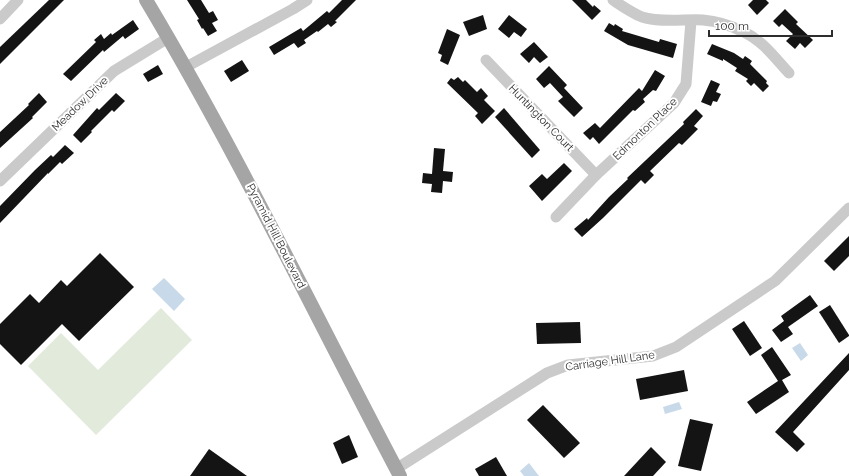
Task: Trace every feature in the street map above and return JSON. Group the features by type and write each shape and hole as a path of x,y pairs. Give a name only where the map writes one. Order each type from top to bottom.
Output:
{"main road":[{"name":"Pyramid Hill Boulevard","path":"146,0 186,67 247,181 398,473"}],"street":[{"path":"0,19 18,0"},
{"path":"186,67 293,9 306,0"},
{"path":"613,0 643,17 691,21 704,20 726,25 744,32 760,42 789,73"},
{"name":"Edmonton Place","path":"556,217 596,175 674,103 686,84 691,21"},
{"name":"Meadow Drive","path":"0,181 114,71 168,38"},
{"name":"Huntington Court","path":"486,60 596,175"},
{"name":"Carriage Hill Lane","path":"398,473 547,373 568,365 653,356 676,347 775,281 848,210"}],"green space":[{"path":"161,308 192,340 96,435 28,366 61,333 98,370"}],"water":[{"path":"164,278 185,299 174,311 152,289"},
{"path":"800,343 808,355 801,361 792,348"},
{"path":"679,402 682,409 665,414 663,407"},
{"path":"529,463 539,476 524,476 520,471"}],"building":[{"path":"49,0 64,0 0,64 0,47"},
{"path":"187,0 201,0 209,13 213,11 218,20 212,23 217,31 208,36 203,28 202,29 197,20 199,19"},
{"path":"342,0 356,0 331,27 328,24 318,32 317,31 304,40 306,43 298,48 294,43 274,55 269,47 301,28 303,31 327,11 329,13"},
{"path":"572,0 586,0 593,7 594,5 601,11 592,20"},
{"path":"753,0 766,0 769,3 757,15 748,5"},
{"path":"785,9 798,22 796,24 813,40 805,48 800,43 795,49 786,41 793,34 782,24 779,27 773,21"},
{"path":"483,15 487,29 469,36 463,22"},
{"path":"509,15 527,29 521,37 514,32 509,38 498,29"},
{"path":"133,20 139,29 125,39 123,36 104,52 103,50 71,81 63,74 96,42 94,40 101,34 104,39"},
{"path":"609,23 614,26 615,24 623,29 622,31 659,42 660,39 677,44 673,58 628,45 604,31"},
{"path":"447,29 460,35 448,65 440,61 442,55 438,53"},
{"path":"534,42 548,57 540,63 534,57 529,63 520,54"},
{"path":"712,44 734,53 743,59 745,56 752,61 750,64 767,81 766,83 769,86 763,92 754,83 751,86 746,81 748,79 735,71 737,68 723,59 723,61 707,54"},
{"path":"242,60 249,71 231,82 224,71"},
{"path":"158,65 163,74 148,82 143,74"},
{"path":"549,66 567,85 564,88 583,108 574,117 558,101 563,97 550,83 544,88 536,79"},
{"path":"655,70 665,76 656,91 653,90 643,99 645,102 635,111 633,110 599,144 593,137 590,140 583,133 595,123 600,128 639,88 642,91"},
{"path":"458,77 463,82 465,80 477,92 481,88 488,96 484,100 495,111 482,124 475,116 478,113 447,83 451,78 454,80"},
{"path":"711,80 720,84 716,92 721,94 717,102 713,101 711,106 701,102"},
{"path":"39,93 47,102 32,117 33,118 0,148 0,132 29,105 28,104"},
{"path":"116,93 125,101 114,112 112,110 81,143 73,135 97,108 99,110"},
{"path":"504,108 540,150 532,158 495,117"},
{"path":"696,109 703,116 694,126 698,129 682,145 679,143 650,171 654,175 645,184 641,180 582,237 574,229 587,218 588,220 628,179 627,178 684,124 683,122"},
{"path":"65,145 74,153 62,164 60,162 48,173 0,223 0,206 35,170 51,155 53,157"},
{"path":"434,148 445,149 443,171 453,172 452,182 443,181 442,193 431,192 432,184 422,183 423,173 432,174"},
{"path":"564,163 572,171 542,201 529,186 542,174 547,179"},
{"path":"849,236 849,256 834,271 824,261"},
{"path":"100,253 134,287 79,341 62,324 21,365 0,344 0,324 30,294 39,303 61,280 67,286"},
{"path":"810,295 818,306 788,327 793,334 781,342 772,330 784,321 781,316"},
{"path":"830,305 849,335 839,343 819,312"},
{"path":"744,321 762,348 750,356 732,329"},
{"path":"580,322 581,343 537,344 536,323"},
{"path":"772,347 791,375 782,380 789,392 756,414 747,402 778,381 761,355"},
{"path":"849,353 849,370 793,432 805,444 797,452 775,432"},
{"path":"684,370 688,391 640,400 636,379"},
{"path":"543,405 580,443 564,458 527,420"},
{"path":"690,419 713,424 701,471 678,466"},
{"path":"349,435 358,457 342,464 333,443"},
{"path":"651,447 666,462 653,476 624,476"},
{"path":"209,449 247,476 190,476"},
{"path":"496,457 507,476 479,476 475,469"}]}
